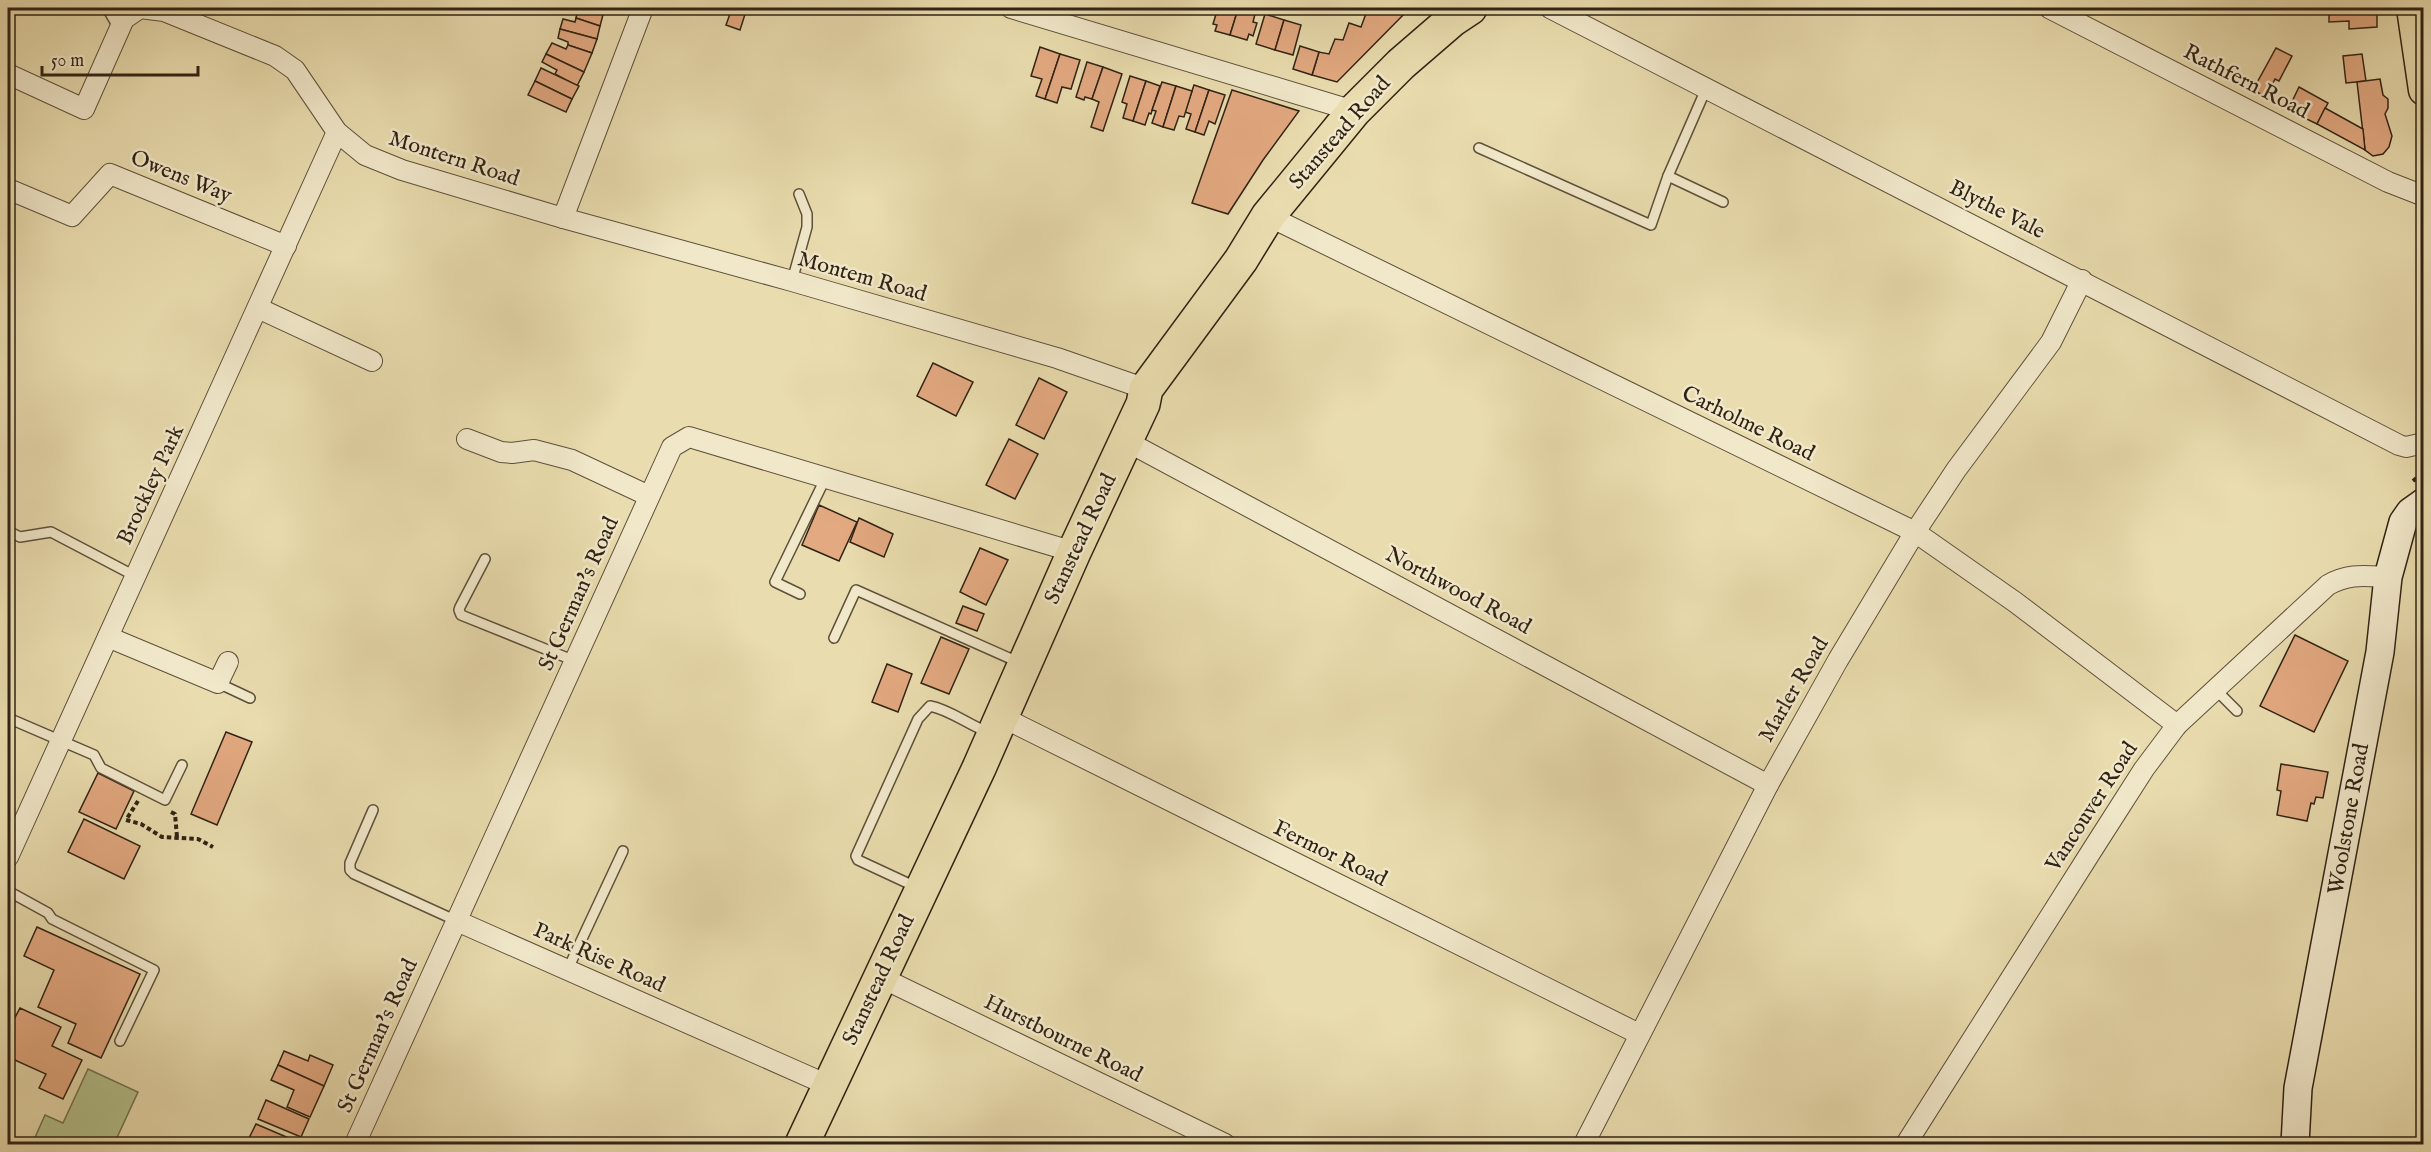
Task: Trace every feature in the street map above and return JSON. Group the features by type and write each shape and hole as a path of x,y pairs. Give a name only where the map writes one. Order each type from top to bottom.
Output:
{"highway":[{"name":"Stanstead Road","path":"802,1144 979,768 1023,664 1143,404 1146,388 1241,260 1268,216 1354,111 1410,57 1452,20 1470,8"}],"main road":[{"path":"2412,8 2424,90"}],"street":[{"path":"8,74 84,110 124,18 140,8 164,11 275,56 295,70 338,132"},
{"path":"563,218 643,8"},
{"path":"1011,8 1354,111"},
{"name":"Blythe Vale","path":"1550,8 2399,445 2406,447 2424,443"},
{"name":"Rathfern Road","path":"2049,8 2388,182 2424,196"},
{"name":"Montern Road","path":"338,132 365,155 402,170 563,218"},
{"name":"Brockley Park","path":"8,857 338,132"},
{"name":"Owens Way","path":"8,189 72,216 110,174 286,246"},
{"name":"Carholme Road","path":"1268,216 1915,532 2015,602 2176,725"},
{"name":"Montem Road","path":"563,218 792,281 1057,358 1146,388"},
{"name":"Marler Road","path":"1584,1144 1768,784 1838,660 1915,532 1987,426 2051,342 2082,280"},
{"path":"258,308 372,361"},
{"name":"St German's Road","path":"355,1144 672,447 689,437 1074,552"},
{"path":"467,439 507,453 534,450 572,460 650,496"},
{"name":"Northwood Road","path":"1126,441 1768,784"},
{"name":"Woolstone Road","path":"2295,1144 2298,1088 2378,663 2388,577 2403,522 2410,512 2424,502"},
{"name":"Vancouver Road","path":"1906,1144 2144,769 2176,725 2328,585 2342,577 2363,575 2388,577"},
{"path":"108,637 218,683 228,662"},
{"name":"Fermor Road","path":"996,725 1639,1034"},
{"name":"Park Rise Road","path":"457,921 830,1086"},
{"name":"Hurstbourne Road","path":"880,977 1225,1144"}],"lane":[{"path":"107,8 119,30"},
{"path":"1479,148 1651,225 1668,176 1706,89"},
{"path":"1668,176 1723,202"},
{"path":"792,281 807,227 807,214 799,194"},
{"path":"801,594 775,582 826,477"},
{"path":"8,531 20,537 51,532 135,576"},
{"path":"485,559 459,610 461,615 575,660"},
{"path":"834,638 856,590 1023,664"},
{"path":"218,683 250,698"},
{"path":"2214,689 2237,711"},
{"path":"921,889 858,860 858,850 867,830 918,719 930,706 939,707 975,728 996,725"},
{"path":"8,718 94,755 101,768 165,800 182,765"},
{"name":"Park Rise Road","path":"373,810 350,863 350,870 354,874 457,921"},
{"path":"567,970 623,851"},
{"path":"8,891 41,909 52,919 154,970 120,1041"}],"path":[{"path":"126,820 141,824 162,837 198,839 213,847"}],"green space":[{"path":"88,1069 138,1092 114,1144 32,1144 45,1115 63,1123"}],"building":[{"path":"569,8 592,8 604,11 600,26 576,18 577,13 568,11"},
{"path":"732,8 747,8 740,30 726,25"},
{"path":"1222,8 1238,9 1230,35 1215,31 1217,25 1213,24 1217,11 1221,12"},
{"path":"1368,8 1379,10 1380,8 1410,8 1337,82 1312,75 1319,52 1329,54 1335,39 1343,40 1349,23 1361,27"},
{"path":"2329,8 2376,8 2377,11 2329,14"},
{"path":"1238,9 1255,14 1253,22 1257,23 1253,36 1249,34 1247,40 1230,35"},
{"path":"2377,11 2377,27 2349,29 2349,21 2329,22 2329,14"},
{"path":"1265,14 1284,20 1275,50 1256,44"},
{"path":"576,18 600,26 597,39 560,29 563,19 575,22"},
{"path":"1284,20 1301,25 1293,55 1275,50"},
{"path":"560,29 597,39 592,53 568,45 568,42 558,38"},
{"path":"552,43 566,49 568,45 592,53 584,72 546,54"},
{"path":"1300,46 1319,52 1312,75 1293,69"},
{"path":"1040,47 1060,54 1045,99 1036,96 1042,79 1031,76"},
{"path":"2276,48 2292,56 2279,81 2275,79 2266,97 2253,90"},
{"path":"546,54 584,72 577,86 555,74 557,70 542,62"},
{"path":"1060,54 1080,60 1071,89 1062,87 1057,103 1045,99"},
{"path":"2362,54 2366,81 2346,83 2343,56"},
{"path":"1087,62 1103,67 1092,99 1085,97 1084,100 1076,97"},
{"path":"1103,67 1122,74 1103,131 1091,127 1099,102 1092,99"},
{"path":"541,68 579,86 572,99 535,81"},
{"path":"1130,76 1146,81 1133,121 1123,118 1127,104 1122,102"},
{"path":"2380,79 2383,95 2388,99 2385,114 2392,136 2389,147 2383,154 2373,156 2365,150 2357,82"},
{"path":"535,81 572,99 566,112 528,95"},
{"path":"1146,81 1160,86 1145,125 1133,121"},
{"path":"1162,82 1176,86 1163,127 1152,123 1156,111 1152,110"},
{"path":"1194,85 1209,90 1195,132 1186,129 1191,114 1185,112"},
{"path":"1176,86 1192,91 1184,117 1179,116 1174,130 1163,127"},
{"path":"2299,87 2328,103 2317,124 2288,110"},
{"path":"1209,90 1225,95 1215,124 1209,121 1204,135 1195,132"},
{"path":"1232,90 1299,111 1263,160 1228,214 1192,203"},
{"path":"2325,108 2363,129 2365,150 2317,124"},
{"path":"933,363 973,382 956,416 917,396"},
{"path":"1039,378 1067,392 1044,439 1016,425"},
{"path":"1009,439 1038,454 1015,499 986,485"},
{"path":"819,505 857,522 839,561 802,545"},
{"path":"859,518 893,534 884,557 850,542"},
{"path":"980,548 1008,560 986,605 960,592"},
{"path":"963,606 984,614 977,631 956,623"},
{"path":"2295,635 2348,661 2314,732 2260,706"},
{"path":"941,637 969,649 949,694 921,683"},
{"path":"887,664 912,674 898,712 872,702"},
{"path":"226,732 252,742 217,825 191,814"},
{"path":"2281,764 2328,772 2323,798 2316,797 2314,804 2311,803 2307,821 2277,815 2281,791 2277,790"},
{"path":"98,773 134,791 116,829 79,812"},
{"path":"84,819 140,846 124,879 68,852"},
{"path":"37,927 140,974 101,1058 68,1043 76,1024 38,1007 54,970 24,956"},
{"path":"20,1008 61,1027 52,1046 82,1060 63,1099 39,1088 46,1074 8,1057 8,1024 11,1025"},
{"path":"284,1051 308,1061 310,1055 333,1065 324,1086 278,1065"},
{"path":"8,1064 14,1068 8,1082"},
{"path":"278,1065 324,1086 310,1117 287,1107 294,1090 271,1080"},
{"path":"266,1100 309,1119 301,1137 258,1119"},
{"path":"256,1124 298,1142 297,1144 253,1144 247,1142"}]}
